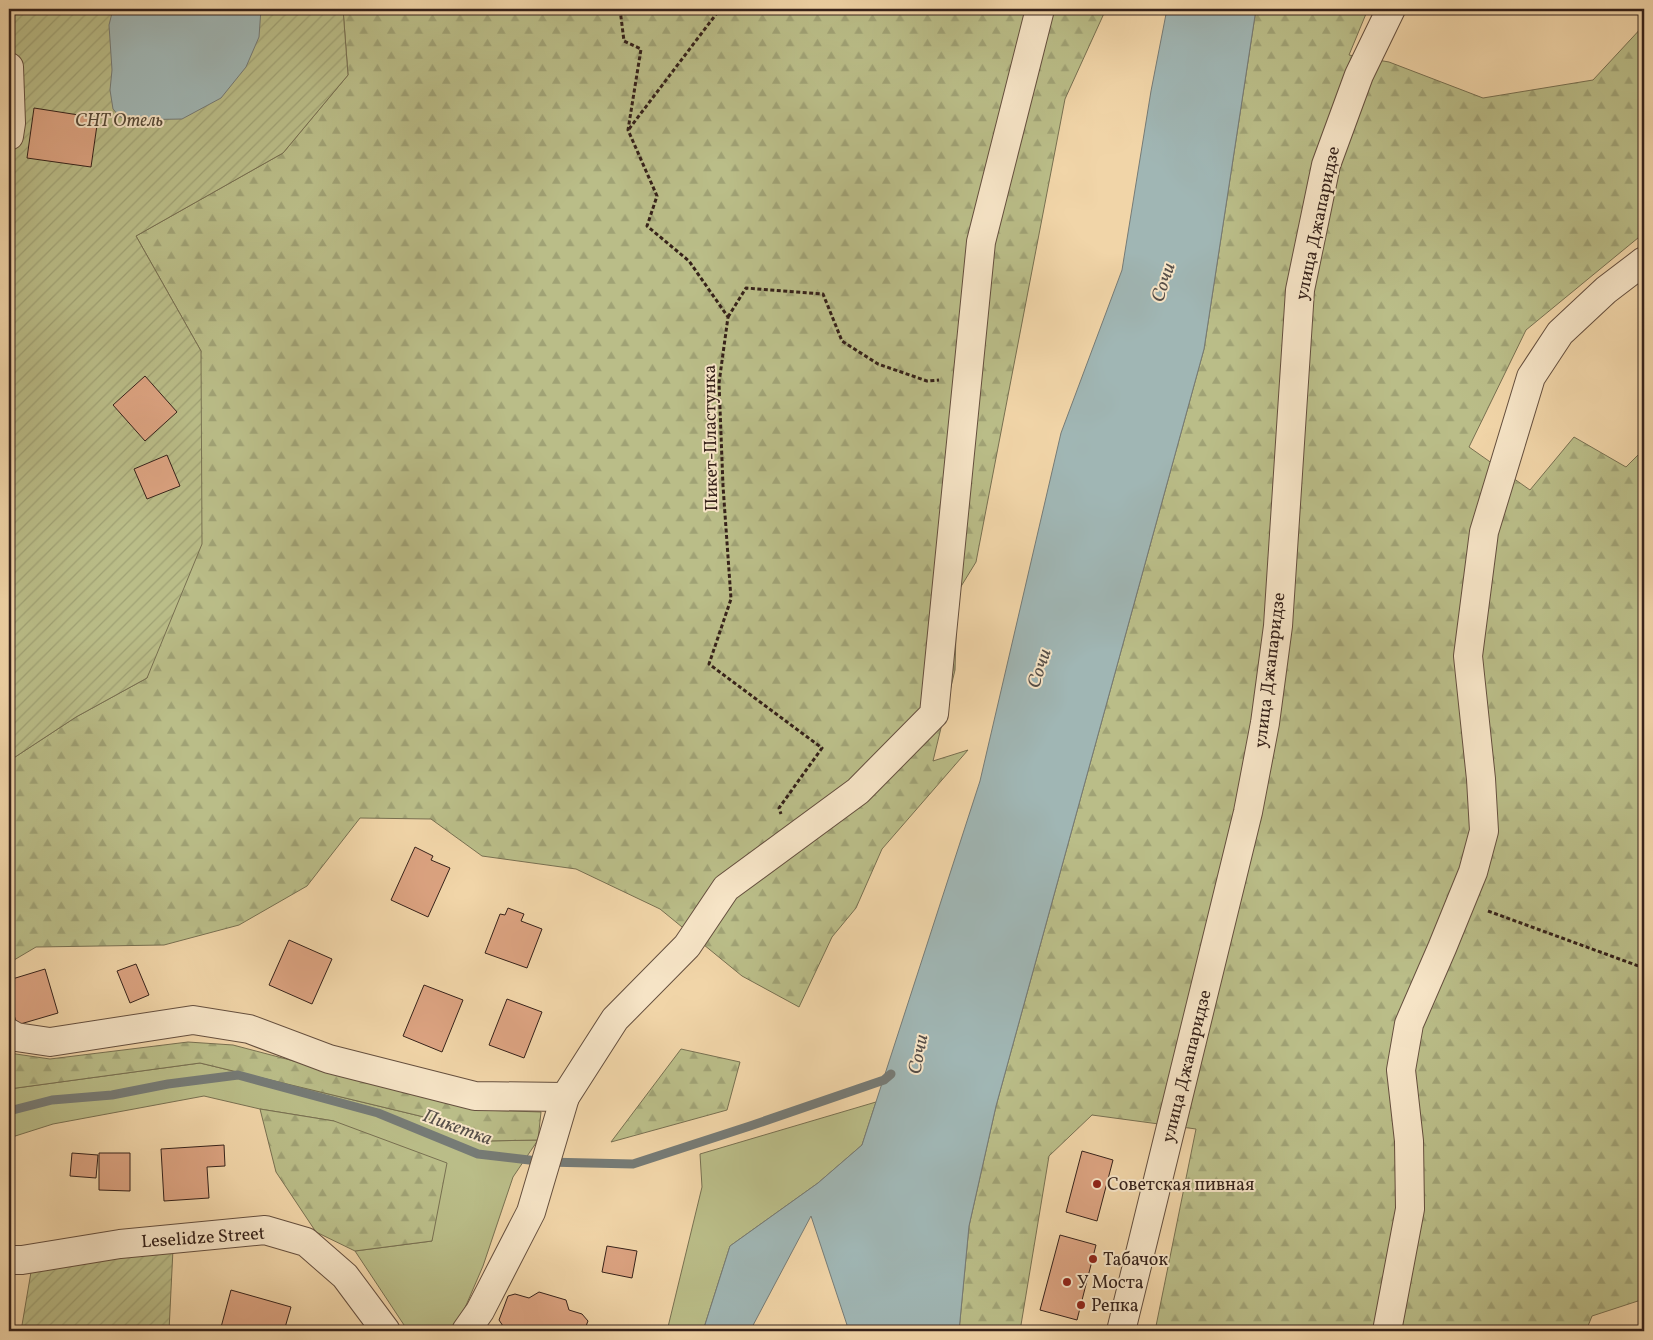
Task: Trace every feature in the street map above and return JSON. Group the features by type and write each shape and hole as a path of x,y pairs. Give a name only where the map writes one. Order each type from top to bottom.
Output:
{"street":[{"path":"466,1331 480,1311 531,1212 565,1097 614,1020 687,946 726,888 858,791 934,714 981,242 1040,9"},
{"name":"улица Джапаридзе","path":"1121,1331 1248,812 1265,723 1278,626 1300,290 1326,165 1359,75 1391,9"},
{"path":"9,67 11,123 9,136"},
{"path":"1387,1331 1410,1209 1410,1141 1401,1070 1409,1024 1473,872 1484,831 1481,779 1468,656 1484,532 1532,377 1560,333 1606,290 1644,261"},
{"path":"9,1033 16,1037 50,1042 193,1020 249,1029 329,1059 475,1096 565,1097"},
{"name":"Leselidze Street","path":"9,1260 22,1260 120,1244 265,1230 306,1242 345,1276 386,1331"}],"path":[{"path":"620,9 624,41 641,49 628,130 657,196 647,226 689,261 728,317 746,288 823,294 842,341 878,364 926,381 967,378"},
{"path":"628,130 720,9"},
{"name":"Пикет-Пластунка","path":"728,317 719,383 723,486 731,598 709,664 822,748 779,808 788,842"},
{"path":"1461,902 1644,968"}],"green space":[{"name":"СНТ Отель","path":"9,9 343,9 348,75 283,153 136,236 201,351 202,544 147,678 76,717 9,761"},
{"path":"343,9 1106,9 1065,99 976,562 957,593 955,670 933,761 968,750 882,849 856,908 832,937 799,1007 742,976 660,909 576,869 482,856 431,819 360,818 307,886 239,925 164,945 36,947 9,963 9,761 76,717 147,678 201,351 136,236 283,153 348,75"},
{"path":"1256,9 1368,9 1349,55 1389,62 1483,98 1593,80 1644,25 1644,233 1526,330 1469,447 1530,490 1574,437 1626,467 1644,449 1644,1299 1592,1316 1586,1331 1155,1331 1196,1129 1092,1115 1049,1156 1020,1331 959,1331 969,1226 996,1106 1204,349"},
{"path":"188,1042 233,1045 480,1110 541,1112 538,1140 485,1141 424,1117 200,1063 9,1089 9,1053 50,1059"},
{"path":"681,1049 740,1062 727,1110 611,1142"},
{"path":"200,1063 424,1117 485,1141 538,1140 513,1177 483,1266 455,1331 408,1331 355,1251 432,1241 334,1121 260,1109 204,1096 53,1124 9,1138 9,1089"},
{"path":"876,1102 862,1145 818,1183 730,1246 703,1331 667,1331 702,1187 700,1154"},
{"path":"260,1109 334,1121 447,1163 432,1241 355,1251 316,1232 276,1172"},
{"path":"173,1249 169,1331 21,1331 31,1272"}],"water":[{"path":"113,9 261,9 259,37 246,67 221,98 182,119 127,120 119,116 113,109 110,90 112,70 109,25"},
{"name":"Сочи","path":"1167,9 1256,9 1204,349 996,1106 969,1226 959,1331 849,1331 811,1216 750,1331 703,1331 730,1246 818,1183 862,1145 980,781 1061,433 1122,270 1151,91"}],"building":[{"path":"34,108 98,118 91,167 27,158"},
{"path":"145,376 177,412 145,441 113,405"},
{"path":"167,455 180,486 147,499 134,469"},
{"path":"415,847 433,856 431,860 450,868 428,917 391,900"},
{"path":"508,908 524,914 521,921 542,929 527,968 485,953 500,914 505,915"},
{"path":"289,940 332,959 312,1004 269,985"},
{"path":"136,964 149,995 130,1003 117,971"},
{"path":"45,969 58,1013 17,1025 9,998 9,980"},
{"path":"424,985 463,1000 442,1052 403,1036"},
{"path":"507,999 542,1012 524,1058 489,1045"},
{"path":"224,1145 225,1166 207,1167 209,1198 164,1201 161,1149"},
{"path":"1082,1151 1113,1160 1097,1221 1066,1212"},
{"path":"72,1153 98,1155 96,1178 70,1176"},
{"path":"99,1153 130,1153 130,1191 99,1190"},
{"name":"У Моста","path":"1060,1235 1096,1245 1077,1320 1040,1310"},
{"path":"607,1246 637,1251 632,1278 602,1272"},
{"path":"231,1290 291,1307 284,1331 220,1331"},
{"path":"539,1292 566,1300 569,1310 582,1314 588,1321 584,1331 517,1331 503,1326 499,1320 508,1296 515,1294 529,1298"}],"waterway":[{"name":"Пикетка","path":"9,1111 52,1100 112,1095 168,1084 238,1075 378,1113 478,1154 546,1162 633,1164 884,1080 891,1074"}],"place":[{"name":"Советская пивная","path":"1097,1184"},
{"name":"Табачок","path":"1093,1259"},
{"name":"У Моста","path":"1067,1282"},
{"name":"Репка","path":"1081,1305"}]}
